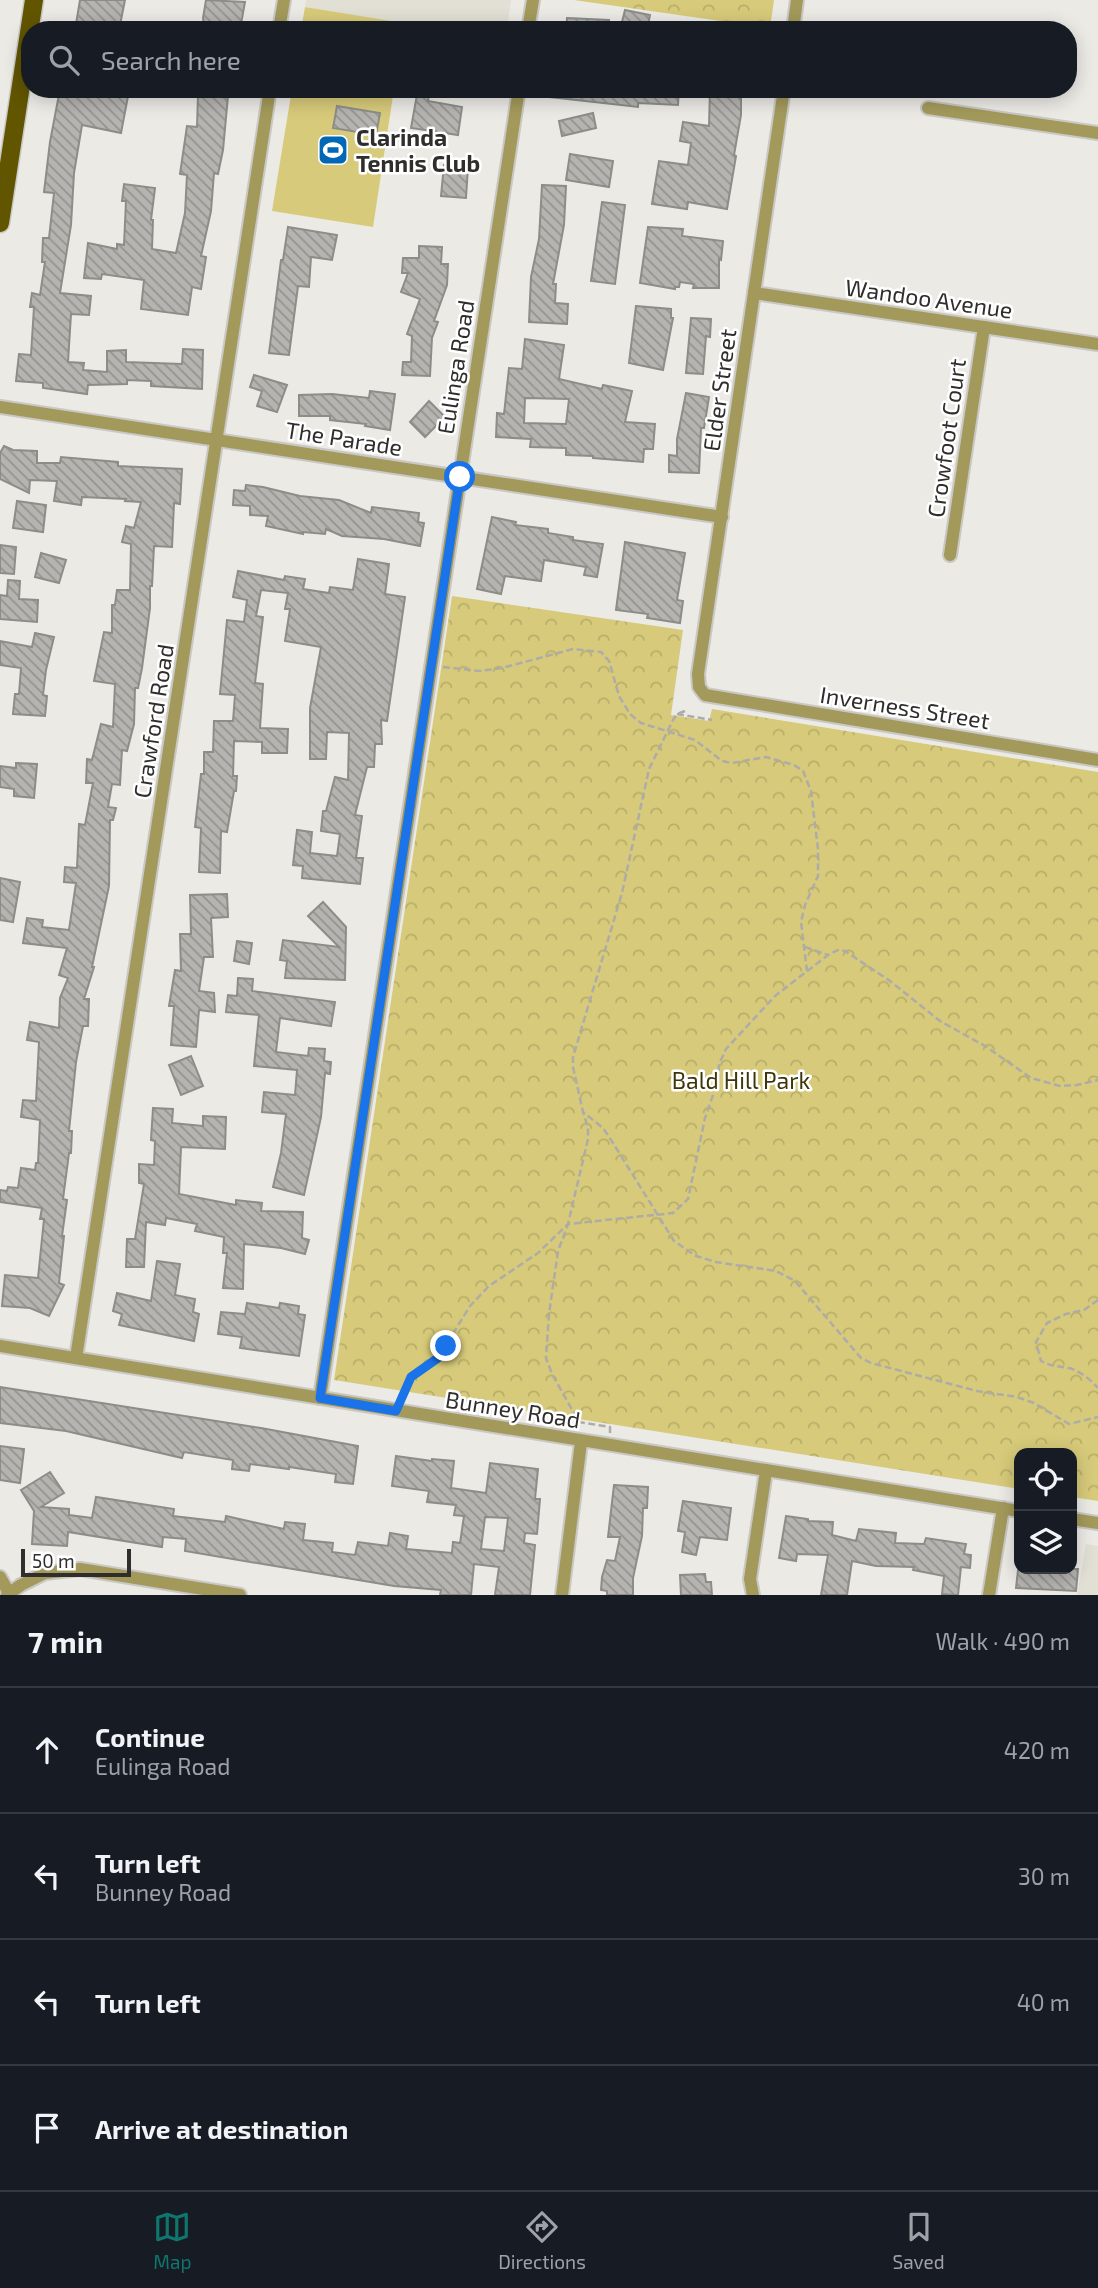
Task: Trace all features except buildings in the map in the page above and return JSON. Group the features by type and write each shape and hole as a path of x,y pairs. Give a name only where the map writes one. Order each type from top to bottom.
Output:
{"main road":[{"path":"31,21 34,0"},
{"path":"0,223 21,85"}],"street":[{"path":"280,21 284,0"},
{"path":"530,21 533,0"},
{"path":"794,21 797,0"},
{"name":"Crawford Road","path":"76,1358 269,98"},
{"name":"Eulinga Road","path":"320,1398 518,98"},
{"name":"Elder Street","path":"705,695 699,687 698,674 783,98"},
{"path":"928,108 1098,134"},
{"name":"Wandoo Avenue","path":"754,293 1098,344"},
{"name":"Crowfoot Court","path":"950,555 984,327"},
{"name":"The Parade","path":"0,407 722,517"},
{"name":"Inverness Street","path":"705,695 1098,760"},
{"name":"Bunney Road","path":"0,1346 610,1447 1014,1510"},
{"path":"562,1595 581,1442"},
{"path":"753,1595 750,1579 766,1471"},
{"path":"989,1595 1003,1508"},
{"path":"1077,1520 1098,1523"},
{"path":"0,1577 8,1594 46,1573 80,1569 240,1595"}],"path":[{"path":"431,666 480,671 502,668 573,649 601,652 609,661 619,696 630,714 641,723 695,740 722,761 766,757 794,765 803,771 811,791 818,849 818,876 805,905 802,922 807,971"},
{"path":"610,1447 610,1427 579,1422 546,1358 558,1251 569,1224 588,1139 573,1057 622,893 649,769 677,714 685,711"},
{"path":"677,714 712,720"},
{"path":"805,947 828,956"},
{"path":"396,1411 411,1377 438,1358 470,1306 489,1286 538,1253 569,1224 658,1216 679,1209 688,1199 705,1118 718,1081 719,1064 726,1049 775,996 838,950 845,951 890,981 940,1021 985,1046 1031,1079 1060,1086 1098,1080"},
{"path":"583,1112 603,1128 674,1241 696,1256 716,1262 776,1271 795,1281 861,1358 977,1391 1017,1397 1034,1403 1069,1424 1098,1417"},
{"path":"1098,1300 1084,1310 1066,1314 1047,1323 1036,1342 1041,1361 1051,1367 1069,1368 1079,1372 1098,1388"}],"shaded area":[{"path":"306,0 511,0 508,21 391,21 305,7"},
{"path":"1086,1544 1098,1546 1098,1595 1077,1595"}],"green space":[{"path":"574,0 774,0 771,21 721,21"},
{"path":"305,7 392,21 303,21"},
{"name":"Clarinda Tennis Club","path":"291,98 393,98 373,227 272,211"},
{"name":"Bald Hill Park","path":"452,596 683,630 671,715 709,721 712,709 1098,772 1098,1501 1077,1498 1077,1448 1014,1448 1014,1488 334,1380"}],"place":[{"name":"Clarinda Tennis Club","path":"333,150"}],"route":[{"path":"446,1346 438,1358 411,1377 396,1411 320,1398 460,477"}]}
